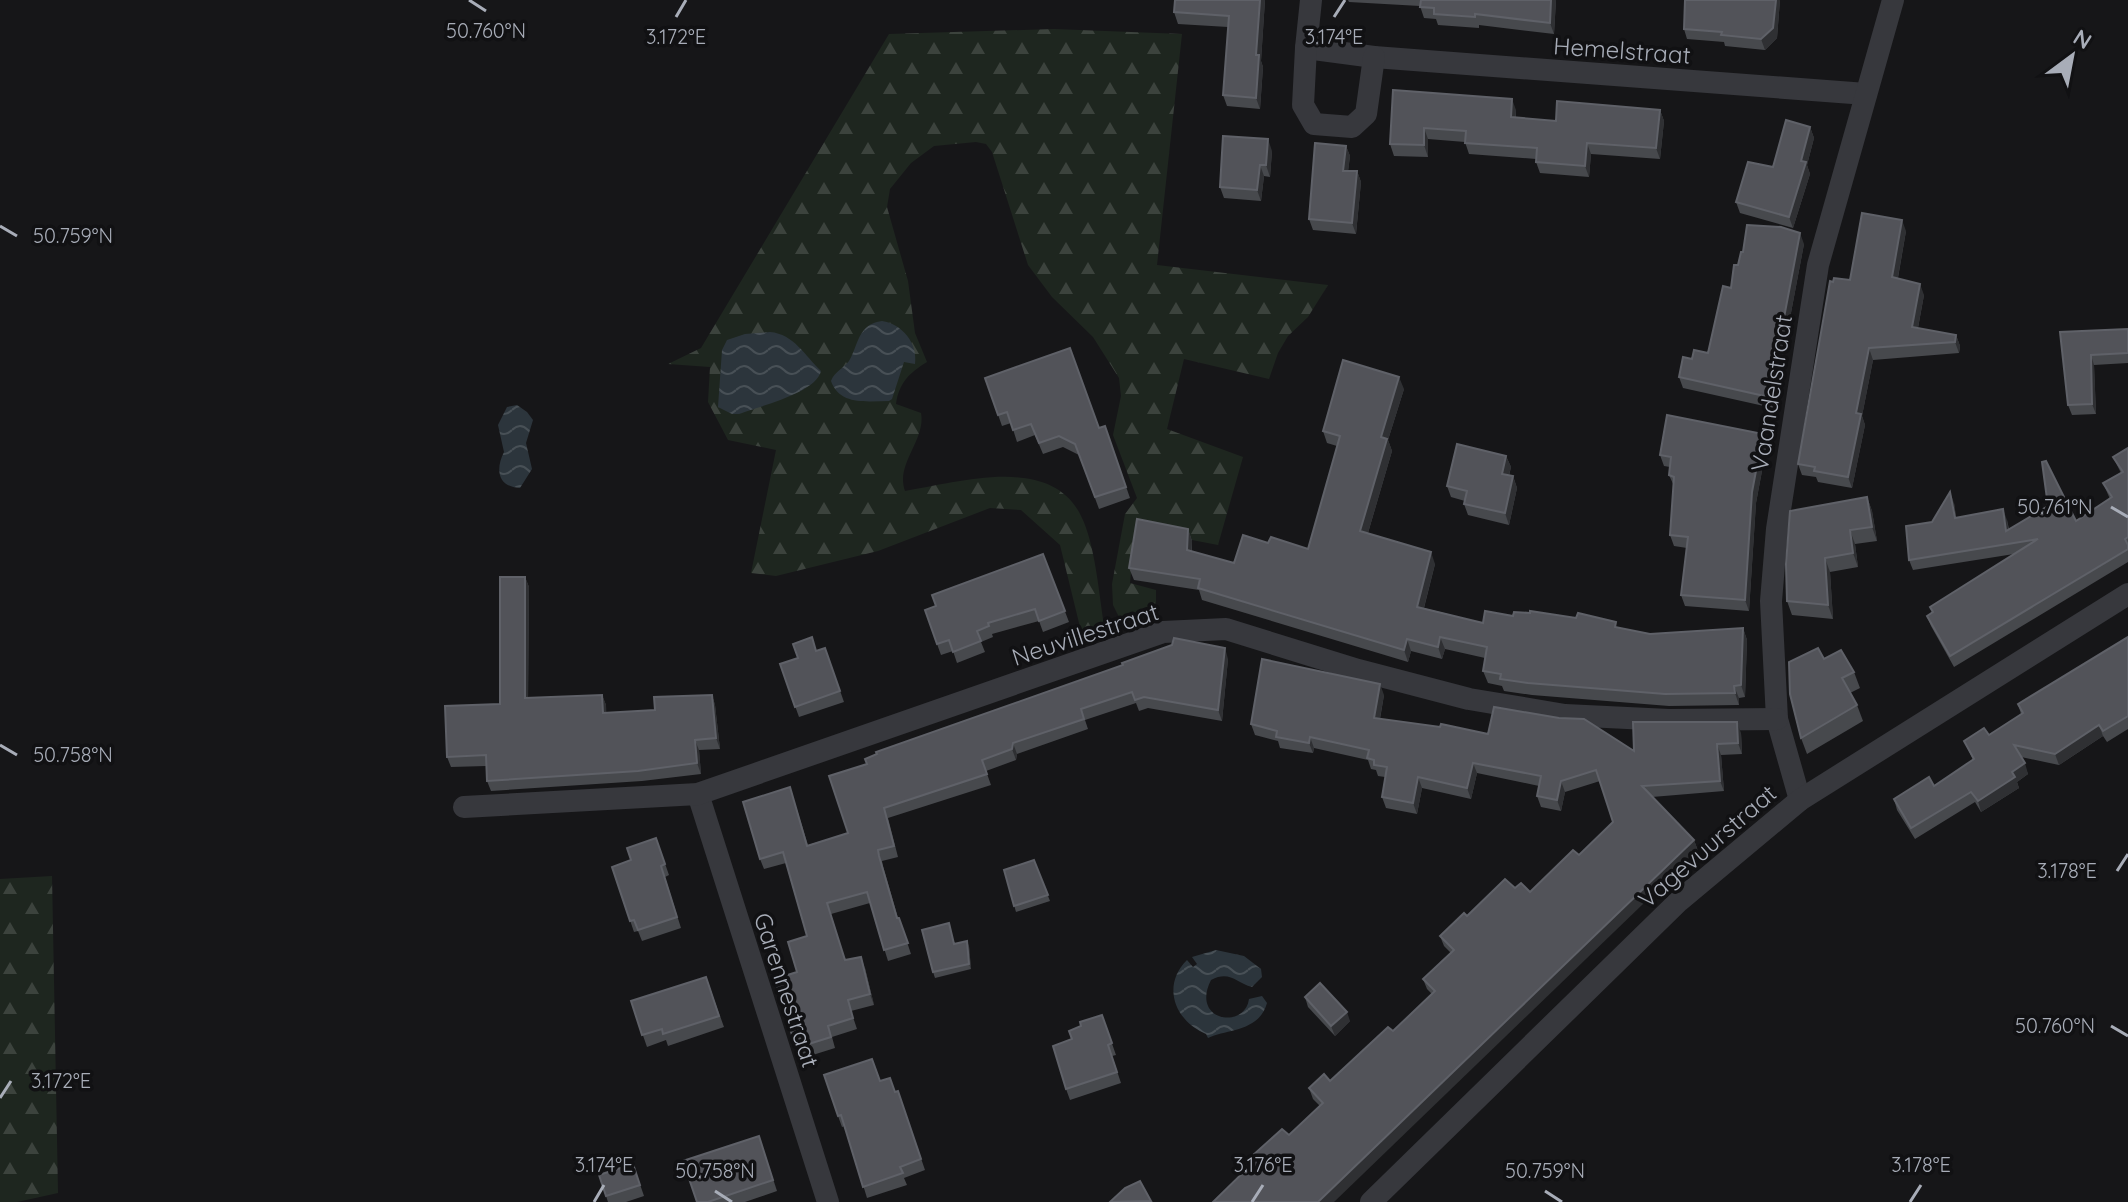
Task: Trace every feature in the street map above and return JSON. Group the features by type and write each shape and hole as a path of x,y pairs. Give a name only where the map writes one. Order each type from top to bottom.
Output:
{"street":[{"path":"1311,0 1303,105 1314,124 1352,127 1366,114 1374,57"},
{"name":"Vaandelstraat","path":"1800,800 1777,719 1771,601 1783,483 1818,265 1893,0"},
{"name":"Hemelstraat","path":"1306,48 1374,57 1866,94"},
{"name":"Vagevuurstraat","path":"1371,1202 1679,901 1800,800 2128,594"},
{"name":"Neuvillestraat","path":"464,807 698,794 1163,632 1196,629 1226,629 1358,670 1469,699 1565,715 1669,720 1777,719"},
{"name":"Garennestraat","path":"698,794 828,1202"}],"green space":[{"path":"1054,29 1182,34 1157,265 1328,285 1308,317 1288,336 1269,379 1184,359 1167,429 1243,457 1218,545 1135,529 1130,583 1156,590 1156,603 1141,618 1121,621 1113,605 1112,584 1125,514 1137,498 1113,435 1121,396 1119,378 1093,337 1052,297 1028,265 992,152 986,144 976,142 934,146 911,163 890,189 887,207 908,281 915,333 927,362 906,379 896,404 921,413 919,433 904,471 905,491 1001,477 1026,478 1048,484 1067,497 1086,527 1104,625 1081,631 1060,545 1021,510 990,508 878,551 776,576 751,573 776,450 728,440 708,402 710,367 668,364 701,348 889,34"},
{"path":"52,876 58,1193 17,1202 0,1202 0,879"}],"water":[{"path":"882,321 896,326 907,336 914,349 915,364 904,362 889,401 855,400 841,395 831,381 849,361 864,330"},
{"path":"770,332 786,337 798,347 821,371 817,379 798,392 739,414 718,407 722,350 727,340 745,334"},
{"path":"517,405 533,420 526,443 532,469 520,488 503,481 499,471 504,452 498,425 507,407"},
{"path":"1216,950 1244,956 1261,969 1262,977 1252,987 1223,976 1211,980 1206,994 1213,1012 1221,1016 1238,1015 1249,999 1262,996 1267,1003 1263,1012 1250,1024 1208,1038 1186,1021 1175,1002 1173,991 1179,970 1187,960 1193,967 1197,964 1192,957"}],"building":[{"path":"1175,0 1260,0 1256,98 1223,95 1229,16 1174,12"},
{"path":"1421,0 1551,0 1550,23 1475,14 1475,17 1434,14 1434,8 1420,7"},
{"path":"1685,0 1776,0 1773,28 1761,39 1684,29"},
{"path":"1393,90 1512,99 1511,117 1556,121 1557,101 1660,110 1656,148 1587,143 1585,166 1536,162 1537,148 1465,143 1466,131 1424,128 1424,145 1390,144"},
{"path":"1786,120 1810,127 1801,161 1806,162 1789,217 1736,202 1748,162 1773,167"},
{"path":"1223,136 1268,139 1266,165 1260,165 1257,190 1220,187"},
{"path":"1315,143 1346,146 1343,171 1357,171 1352,223 1309,219"},
{"path":"1862,213 1902,220 1892,277 1920,284 1912,327 1956,335 1955,342 1869,348 1856,413 1861,414 1848,477 1814,471 1815,467 1798,464 1830,281 1833,282 1834,278 1850,280"},
{"path":"1747,225 1781,227 1800,233 1769,397 1679,377 1683,357 1692,359 1694,350 1708,353 1723,286 1731,288 1734,265 1738,265 1743,252"},
{"path":"2128,329 2128,353 2091,355 2092,404 2068,405 2060,332"},
{"path":"1070,348 1099,428 1105,426 1126,487 1095,497 1075,444 1059,436 1039,443 1031,424 1013,430 1007,412 998,415 985,378"},
{"path":"1343,360 1399,377 1381,437 1387,439 1360,531 1431,552 1417,607 1483,623 1485,611 1513,616 1514,612 1530,611 1576,618 1578,613 1616,622 1615,627 1650,634 1743,628 1741,685 1734,686 1735,693 1665,694 1500,679 1501,674 1483,671 1487,647 1440,637 1438,647 1407,639 1404,650 1198,588 1200,579 1129,568 1137,519 1188,529 1187,550 1234,563 1243,535 1268,543 1271,537 1308,549 1340,436 1323,431"},
{"path":"1667,415 1763,434 1752,492 1745,600 1681,595 1688,537 1670,535 1674,477 1669,475 1671,457 1660,455"},
{"path":"1457,444 1506,456 1502,474 1513,476 1505,513 1464,504 1467,491 1447,486"},
{"path":"2128,448 2128,537 2125,539 2128,549 1950,656 1927,616 1933,612 1930,607 2038,539 1909,560 1906,526 1932,522 1950,492 1955,518 2003,509 2006,531 2048,506 2042,462 2046,461 2076,521 2112,497 2103,483 2123,472 2113,457"},
{"path":"1867,497 1872,527 1850,530 1853,553 1825,558 1828,605 1787,601 1790,511"},
{"path":"1043,554 1065,611 1039,621 1035,609 988,623 989,626 977,631 981,641 953,652 949,640 937,644 925,610 936,606 932,595"},
{"path":"500,577 525,577 525,698 602,695 603,713 655,710 654,697 712,695 716,738 695,740 697,763 638,771 487,781 486,755 447,757 445,706 500,704"},
{"path":"812,637 816,651 825,648 840,691 795,707 780,664 798,658 793,644"},
{"path":"2128,637 2128,716 2103,731 2099,725 2055,754 2014,745 2025,763 2012,772 2015,777 1978,801 1971,792 1911,828 1894,799 1929,777 1934,786 1974,759 1964,741 1984,728 1989,735 2023,713 2018,704"},
{"path":"1174,638 1225,648 1218,710 1144,697 1135,700 1132,692 1081,709 1084,719 1013,743 1012,749 982,760 987,774 884,808 894,846 878,850 879,856 897,918 908,943 884,950 867,892 827,903 845,960 861,957 870,994 848,1000 853,1018 828,1026 831,1037 796,1048 775,979 797,972 788,942 807,936 783,852 760,859 743,802 790,787 807,846 848,833 829,776 867,764 865,759 876,752 1123,665 1172,645"},
{"path":"1818,648 1824,659 1841,650 1854,672 1842,678 1857,705 1801,738 1790,694 1789,662"},
{"path":"1262,659 1380,684 1374,718 1440,727 1441,724 1488,734 1494,707 1584,719 1634,751 1633,722 1737,722 1738,743 1717,744 1720,781 1642,786 1694,840 1318,1202 1213,1202 1256,1160 1252,1156 1282,1129 1289,1135 1323,1103 1309,1088 1324,1074 1330,1081 1388,1027 1393,1031 1435,991 1423,979 1454,950 1440,936 1464,913 1467,916 1505,879 1515,888 1521,883 1530,892 1573,850 1579,855 1613,822 1596,770 1561,781 1557,800 1537,796 1541,776 1473,763 1467,788 1418,777 1413,803 1382,797 1387,767 1374,765 1374,760 1367,758 1369,750 1310,737 1309,743 1276,737 1277,731 1251,724"},
{"path":"656,838 677,917 638,930 634,920 630,921 612,867 631,860 627,848"},
{"path":"1034,860 1048,895 1014,906 1004,870"},
{"path":"949,923 954,944 967,941 969,964 933,972 922,930"},
{"path":"706,977 719,1016 663,1034 662,1029 642,1035 631,1001"},
{"path":"1320,983 1347,1012 1331,1026 1305,997"},
{"path":"1102,1015 1112,1043 1108,1045 1117,1072 1066,1089 1053,1046 1072,1039 1069,1031 1081,1026 1080,1022"},
{"path":"872,1059 880,1081 890,1078 895,1092 898,1091 921,1159 900,1167 903,1173 863,1187 841,1115 838,1116 824,1075"},
{"path":"759,1136 773,1180 708,1202 697,1202 683,1161"},
{"path":"633,1164 640,1185 606,1196 599,1175"},
{"path":"1140,1181 1151,1201 1110,1202 1125,1188"}]}
